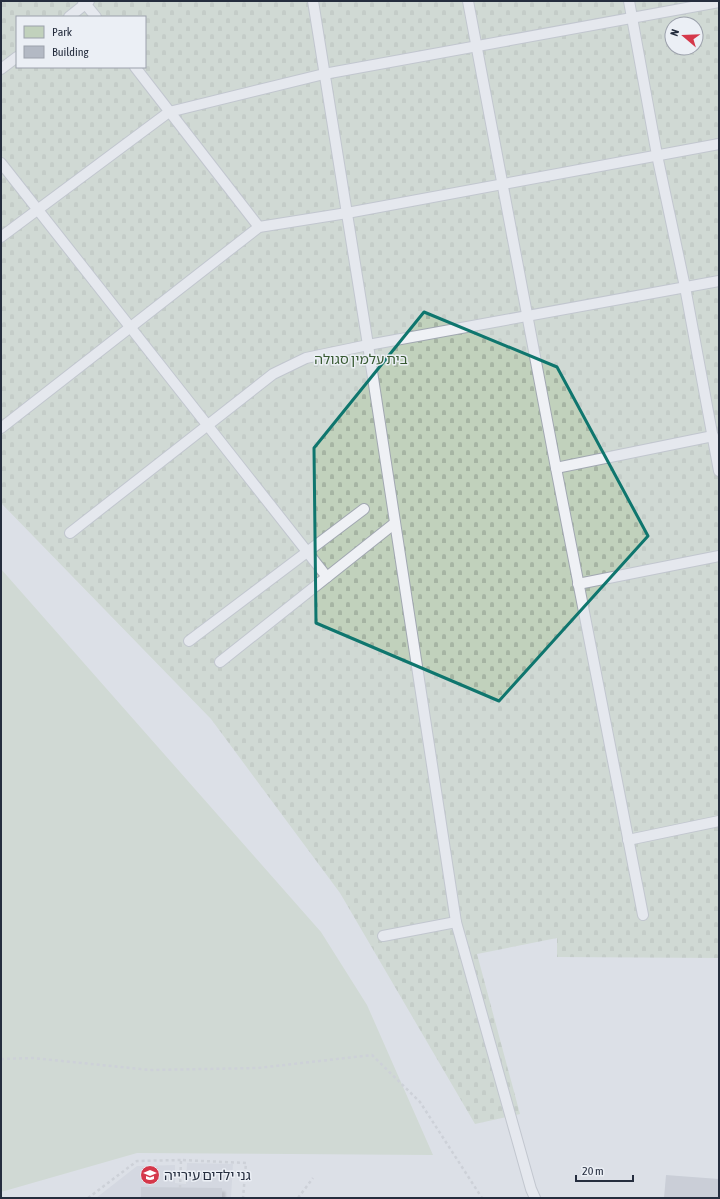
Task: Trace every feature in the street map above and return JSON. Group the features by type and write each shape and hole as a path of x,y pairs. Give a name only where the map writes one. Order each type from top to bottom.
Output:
{"lane":[{"path":"313,1 368,345 456,922 535,1198"},
{"path":"468,1 578,584 643,915"},
{"path":"629,1 685,287 719,471"},
{"path":"70,16 86,2 95,16"},
{"path":"1,237 169,112 324,74 719,2"},
{"path":"1,69 16,58"},
{"path":"135,68 259,227"},
{"path":"1,428 259,227 347,213 719,144"},
{"path":"1,164 328,577"},
{"path":"70,533 274,374 306,358 368,345 719,281"},
{"path":"556,468 713,436"},
{"path":"189,642 364,509"},
{"path":"220,662 395,523"},
{"path":"578,584 719,556"},
{"path":"628,840 719,821"},
{"path":"383,936 456,922"}],"path":[{"path":"1,1059 33,1058 150,1070 258,1068 372,1055 420,1102 482,1198"},
{"path":"180,1188 181,1160"},
{"path":"88,1198 137,1161 181,1160 246,1163 244,1198"},
{"path":"298,1198 313,1178"}],"highlighted area":[{"path":"424,312 557,367 648,536 499,701 316,623 314,448"}],"shaded area":[{"name":"גני ילדים עירייה","path":"187,1163 233,1164 231,1198 96,1198 137,1166 175,1165 175,1183 186,1184"}],"green space":[{"name":"בית עלמין סגולה","path":"1,1 719,1 719,958 557,957 557,938 477,954 520,1114 475,1124 340,893 211,719 1,503"},
{"path":"1,569 321,932 367,1005 433,1155 137,1153 1,1192"}],"building":[{"path":"666,1175 719,1179 719,1198 664,1198"},
{"path":"141,1187 222,1188 222,1198 141,1198"}],"place":[{"name":"גני ילדים עירייה","path":"150,1175"}]}
